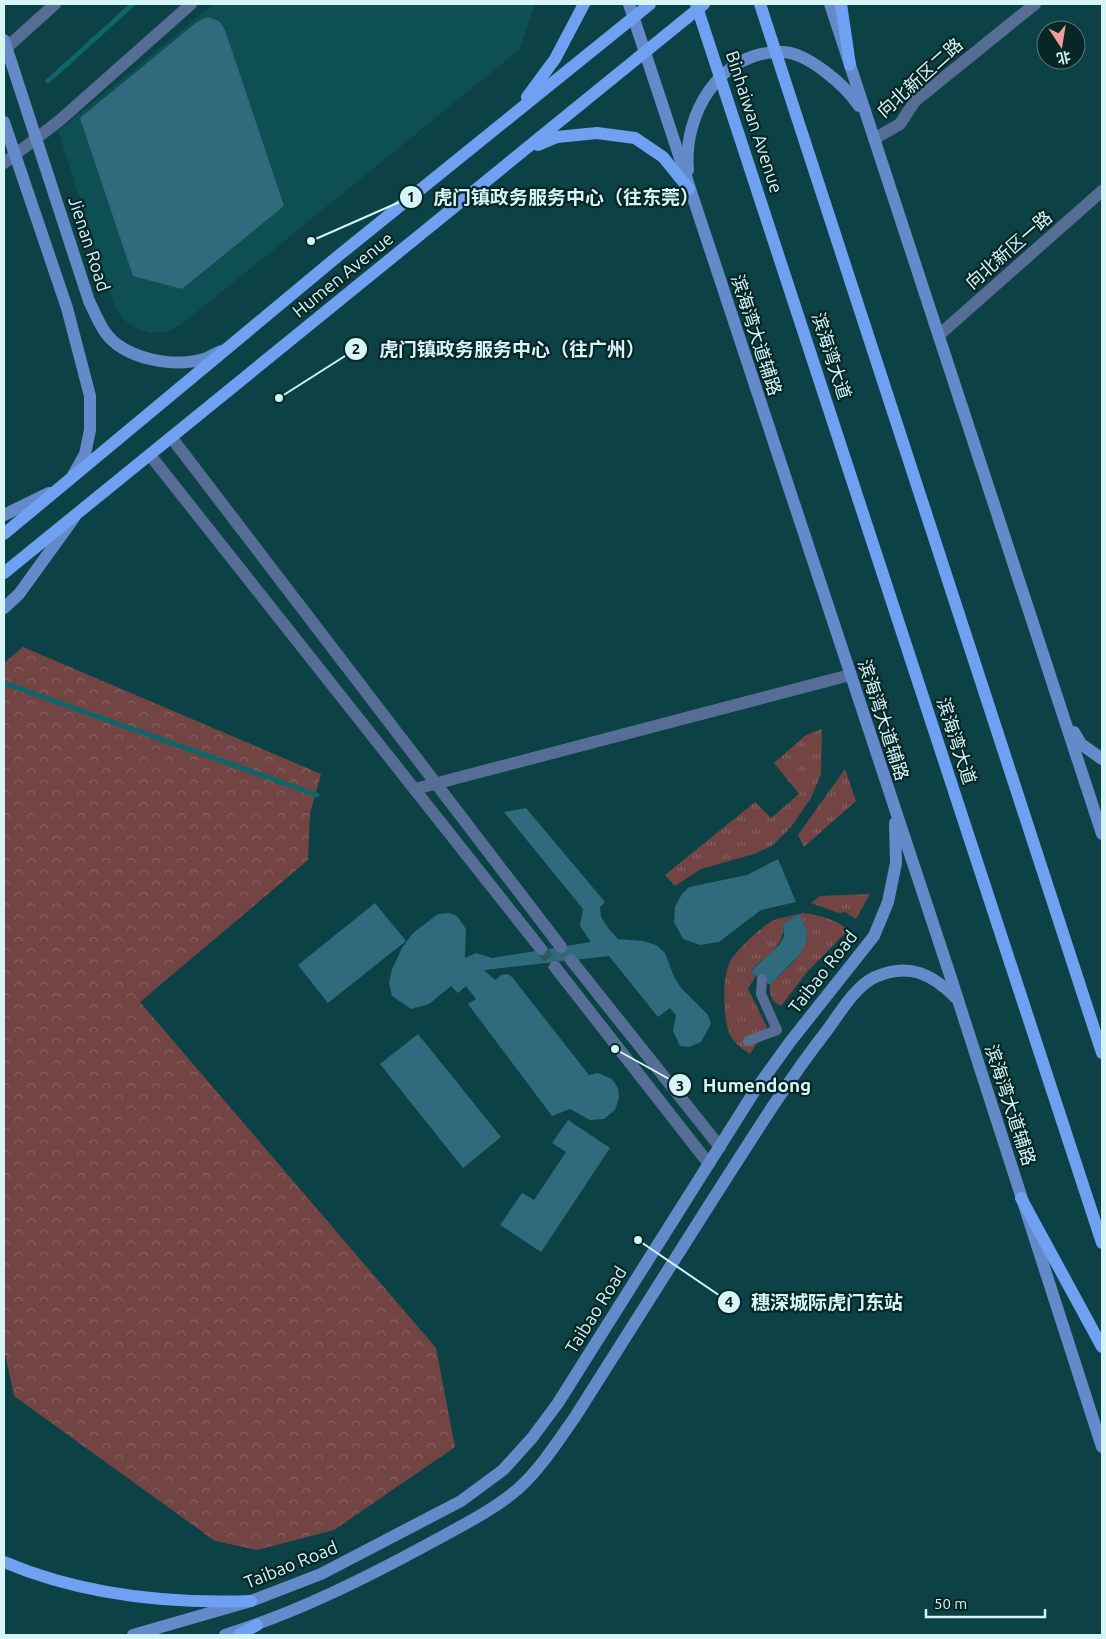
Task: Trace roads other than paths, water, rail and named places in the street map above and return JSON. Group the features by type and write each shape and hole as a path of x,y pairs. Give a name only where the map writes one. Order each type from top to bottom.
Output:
{"main road":[{"path":"517,111 555,60 584,4"},
{"name":"滨海湾大道辅路","path":"629,4 958,1000 1102,1447"},
{"name":"Humen Avenue","path":"4,534 226,349 650,4"},
{"name":"Binhaiwan Avenue","path":"696,4 778,250"},
{"name":"Humen Avenue","path":"4,573 705,4"},
{"path":"760,4 1102,1052"},
{"path":"830,4 1102,834"},
{"path":"841,4 850,65"},
{"name":"Jienan Road","path":"5,46 89,301 105,332 123,349 149,358 178,361 203,359 226,349"},
{"path":"689,189 686,155 691,131 701,102 715,81 734,65 757,55 785,52 829,74 850,93 868,121"},
{"path":"4,122 67,308 90,396 90,430 85,454 72,477"},
{"path":"522,152 557,137 597,133 635,138 663,157 689,189"},
{"name":"滨海湾大道","path":"778,250 1102,1243"},
{"path":"4,516 58,489"},
{"path":"4,608 19,594 77,514"},
{"path":"1064,716 1081,744 1102,759"},
{"name":"Taibao Road","path":"133,1635 251,1601 321,1574 461,1501 504,1470 558,1403 709,1164 790,1042 874,936 888,902 896,863 895,811"},
{"path":"226,1635 257,1625 331,1594 401,1559 472,1520 518,1488 548,1455 575,1417 772,1108 806,1057 858,990 874,978 893,972 915,970 938,980 958,1000"},
{"path":"1022,1198 1102,1347"},
{"path":"4,1562 30,1573 86,1589 125,1596 197,1603 251,1601"},
{"path":"239,1635 257,1625"}],"street":[{"path":"5,46 55,4"},
{"path":"4,163 59,121 191,4"},
{"name":"向北新区二路","path":"874,138 900,124 915,101 924,93 1035,4"},
{"name":"向北新区一路","path":"939,335 1102,191"},
{"path":"172,437 561,947"},
{"path":"150,455 541,949"},
{"path":"415,789 850,675"},
{"path":"571,960 720,1147"},
{"path":"555,967 709,1164"}],"lane":[{"path":"748,1041 777,1030 761,994 762,979"}],"waterway":[{"path":"48,81 133,4"},
{"path":"4,683 317,795"}],"tunnel":[{"path":"541,949 555,967"}],"place":[{"name":"虎门镇政务服务中心（往东莞）","path":"311,241"},
{"name":"虎门镇政务服务中心（往广州）","path":"279,398"},
{"name":"Humendong","path":"615,1049"},
{"name":"穗深城际虎门东站","path":"638,1240"}]}
